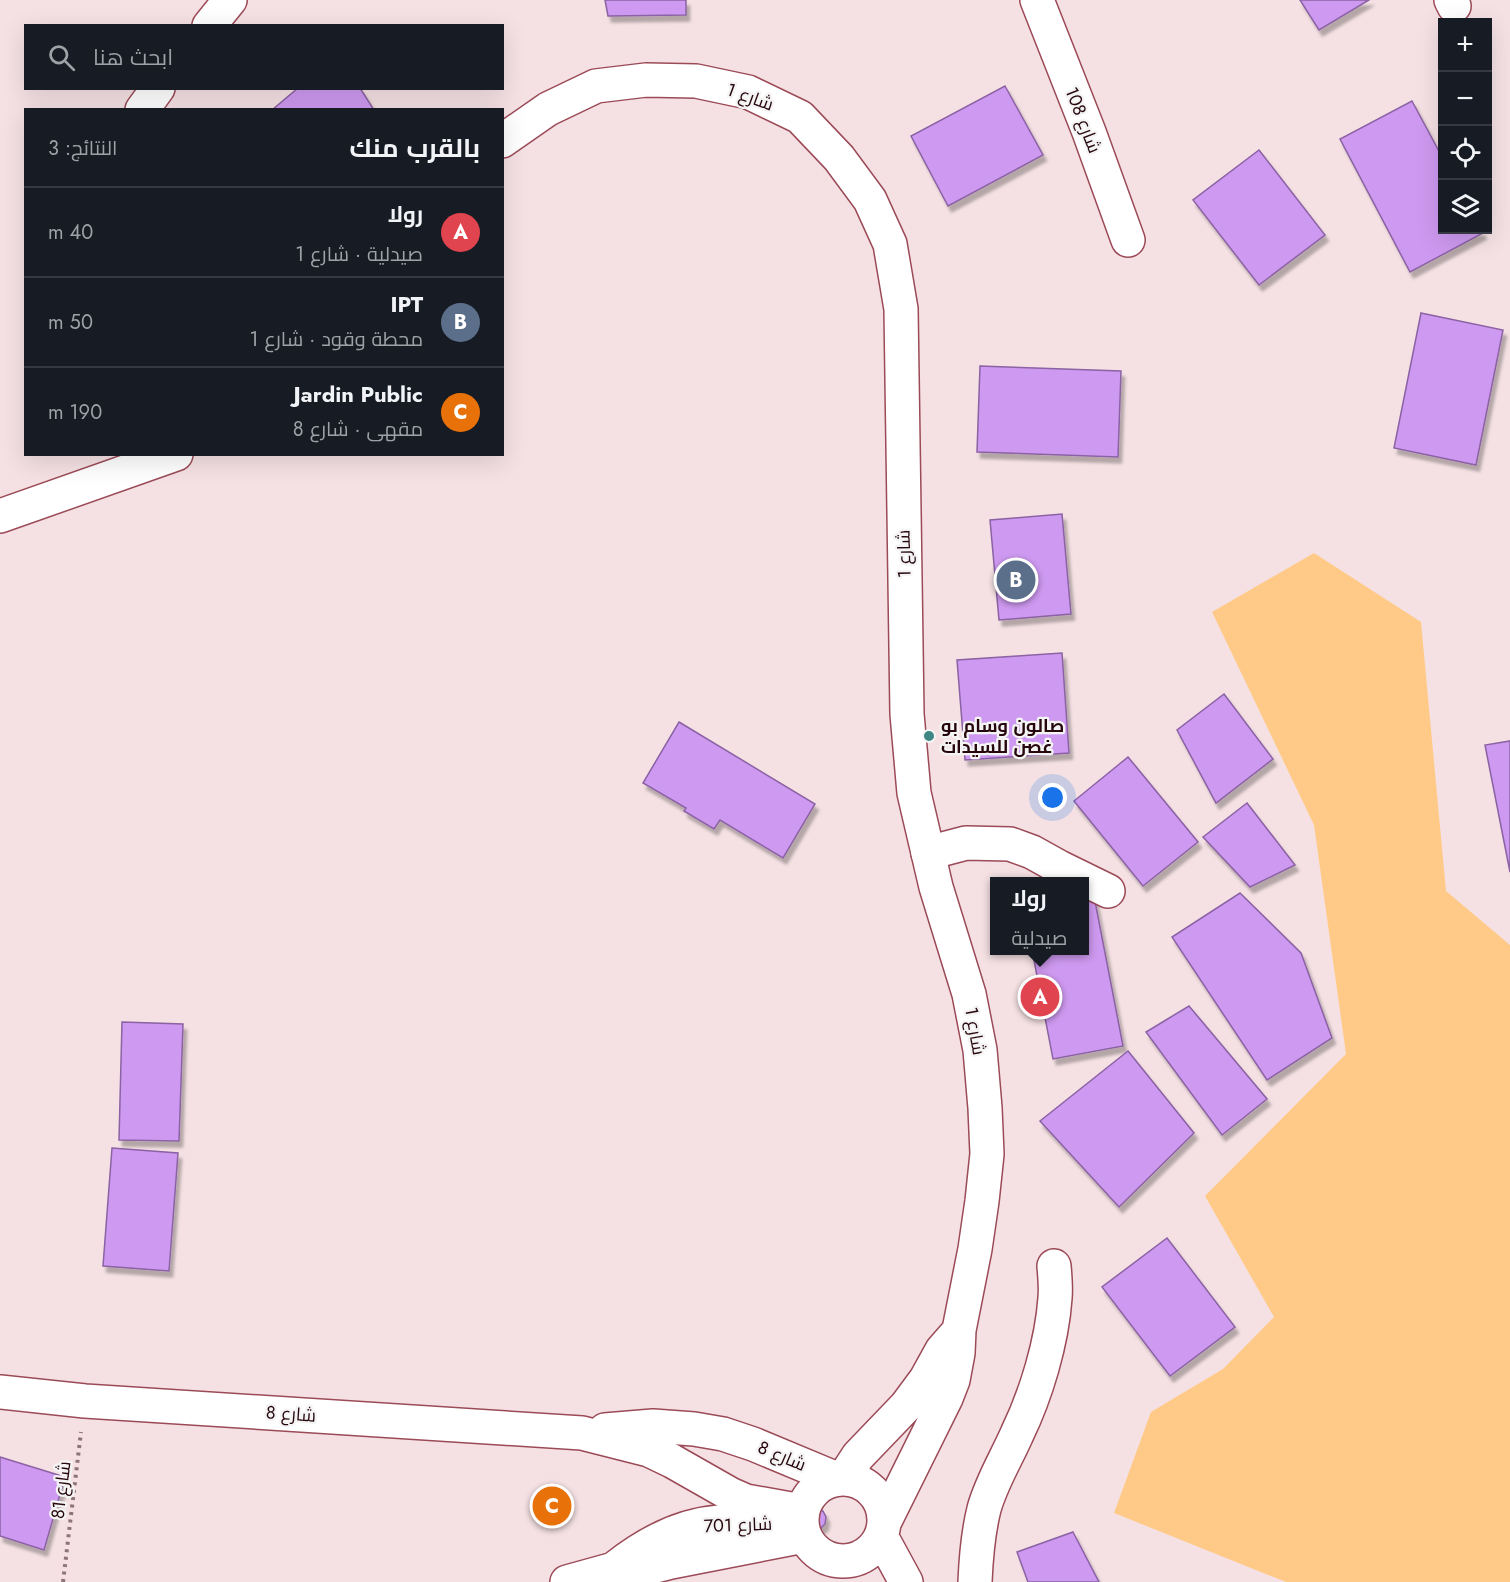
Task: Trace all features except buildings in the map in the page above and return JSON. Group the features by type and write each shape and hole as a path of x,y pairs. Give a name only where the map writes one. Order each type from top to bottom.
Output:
{"street":[{"path":"211,24 230,0"},
{"name":"شارع 108","path":"1037,0 1089,132 1128,240"},
{"name":"شارع 1","path":"504,140 548,109 596,86 646,80 696,81 748,92 800,117 839,158 870,200 890,244 901,309 907,714 914,793 936,887 969,994 980,1050 986,1108 987,1154 975,1249 958,1330 958,1353 952,1380 946,1398 883,1530"},
{"path":"144,108 157,90"},
{"path":"0,516 170,456"},
{"path":"928,853 966,843 1010,844 1032,852 1079,877"},
{"path":"1089,882 1108,891"},
{"path":"975,1582 977,1551 984,1509 1000,1468 1018,1433 1040,1375 1051,1329 1055,1297 1054,1266"},
{"name":"شارع 1","path":"840,1479 858,1456 906,1406 926,1379 942,1350 958,1330"},
{"name":"شارع 8","path":"0,1392 85,1401 582,1433 653,1426 694,1429 723,1434 753,1444 840,1479"},
{"name":"شارع 8","path":"582,1433 649,1450 746,1501 802,1524"},
{"path":"883,1530 873,1548 862,1557 849,1562 840,1572 811,1547 802,1524 807,1499 814,1489 840,1479 857,1481 868,1488 877,1498 883,1510 883,1530 906,1582"},
{"name":"شارع 701","path":"567,1582 614,1569 634,1552 657,1540 699,1525 720,1521 802,1524"}],"path":[{"name":"شارع 81","path":"63,1582 85,1401"}],"shaded area":[{"path":"1314,553 1421,622 1446,891 1510,945 1510,1582 1286,1582 1114,1513 1151,1412 1223,1369 1274,1317 1205,1196 1346,1054 1314,825 1212,612"}],"place":[{"name":"IPT","path":"1016,580"},
{"name":"صالون وسام بو غصن للسيدات","path":"929,736"},
{"name":"رولا","path":"1040,997"},
{"name":"Jardin Public","path":"552,1506"}]}
